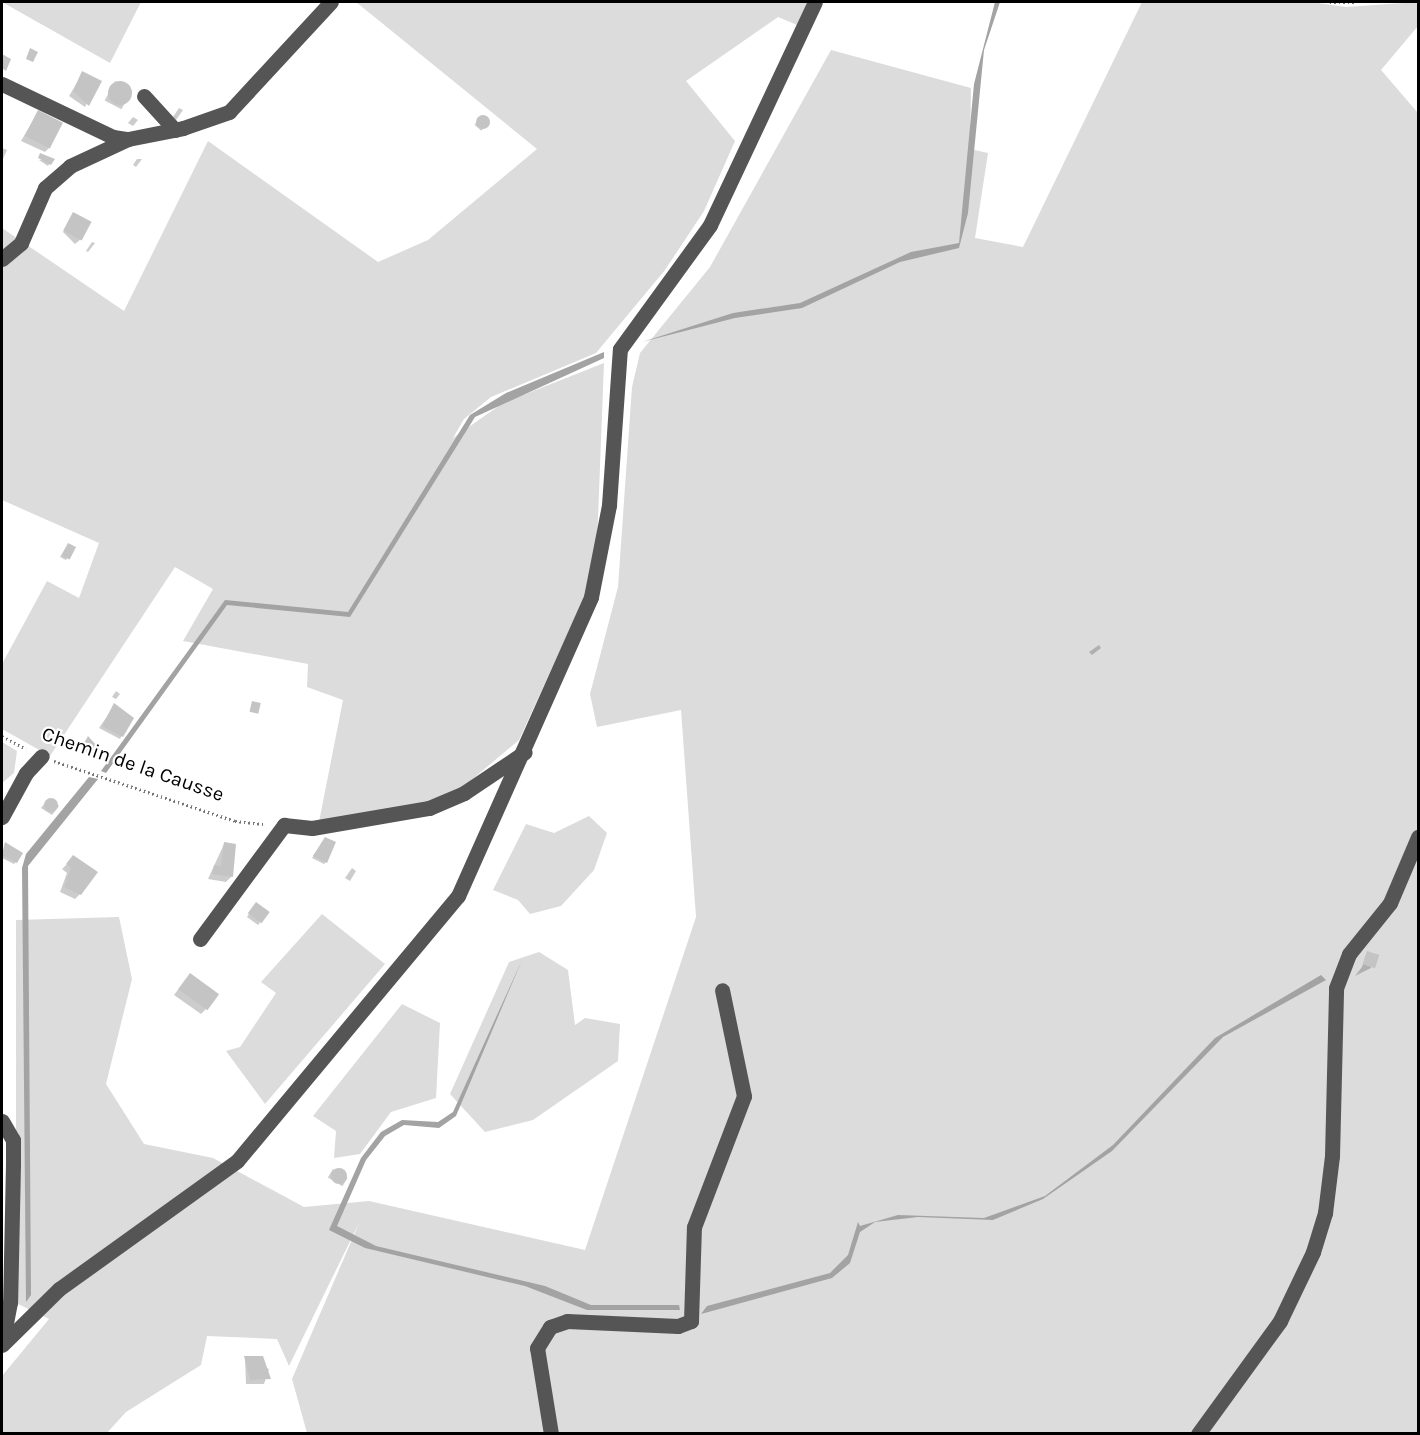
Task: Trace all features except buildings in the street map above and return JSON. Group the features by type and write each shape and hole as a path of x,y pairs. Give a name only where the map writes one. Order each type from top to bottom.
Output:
{"street":[{"path":"2,259 21,243 45,188 70,166 128,139 179,129 229,112 331,2"},
{"path":"2,1344 59,1289 237,1161 458,896 525,752 591,597 603,548 620,349 710,225 815,2"},
{"path":"2,84 128,139"},
{"path":"144,96 179,129"},
{"path":"200,939 284,825 312,828 429,808 464,793 525,752"},
{"path":"2,817 26,773 42,756"},
{"path":"1198,1434 1280,1321 1313,1252 1332,1156 1335,988 1349,954 1390,903 1419,837"},
{"path":"551,1434 537,1348 550,1327 567,1321 678,1326 691,1321 694,1227 744,1096 722,990"},
{"path":"2,1121 13,1140 13,1164 10,1302 2,1344"}],"path":[{"path":"1330,2 1354,2"},
{"name":"Chemin de la Causse","path":"2,736 42,756 235,821 284,825"}],"shaded area":[{"path":"2,2 141,2 110,63"},
{"path":"356,2 808,2 797,25 778,17 686,81 735,141 704,211 665,270 596,353 491,397 464,419 453,438 503,403 604,363 597,544 587,591 519,740 463,787 417,806 319,822 343,700 307,687 308,664 183,641 213,589 175,567 50,756 2,729 2,664 47,581 79,598 99,543 2,500 2,228 124,311 208,141 378,262 428,240 537,149"},
{"path":"995,2 1000,2 984,50 968,213 959,248 900,262 802,308 735,318 642,342 733,313 800,303 911,252 959,243 974,84"},
{"path":"1142,2 1311,2 1346,7 1418,2 1418,26 1381,70 1418,113 1418,1433 307,1433 292,1379 360,1221 289,1366 277,1339 207,1336 201,1365 126,1412 106,1434 2,1433 2,1376 49,1319 16,1303 16,920 119,917 132,979 106,1084 144,1144 213,1158 304,1207 369,1201 585,1250 696,917 681,710 597,727 590,694 618,587 632,387 640,353 710,267 831,50 971,88 970,149 988,153 975,238 1023,247"},
{"path":"604,352 604,358 475,417 350,617 227,605 106,773 101,771 225,600 348,612 470,415 506,393"},
{"path":"2,742 17,751 14,773 2,783"},
{"path":"89,777 98,779 28,866 31,1295 26,1302 22,868 26,854"},
{"path":"589,816 607,833 594,870 561,906 530,914 518,900 493,890 526,824 554,833"},
{"path":"322,914 385,964 265,1104 226,1051 240,1047 276,993 261,982"},
{"path":"539,952 568,970 575,1025 585,1018 620,1024 618,1061 533,1120 485,1132 450,1094 509,962"},
{"path":"522,960 456,1116 439,1128 404,1125 385,1136 366,1160 337,1226 376,1246 545,1286 591,1305 679,1305 680,1310 587,1310 525,1286 365,1248 329,1230 361,1158 381,1132 402,1120 438,1122 453,1112"},
{"path":"1321,975 1326,980 1223,1037 1112,1151 1043,1199 993,1220 918,1217 875,1222 860,1232 850,1263 832,1278 701,1314 707,1306 830,1273 848,1255 858,1222 860,1226 898,1215 984,1218 1045,1196 1113,1145 1215,1038"},
{"path":"402,1004 440,1023 436,1098 391,1112 360,1154 334,1158 336,1131 313,1116"}]}
